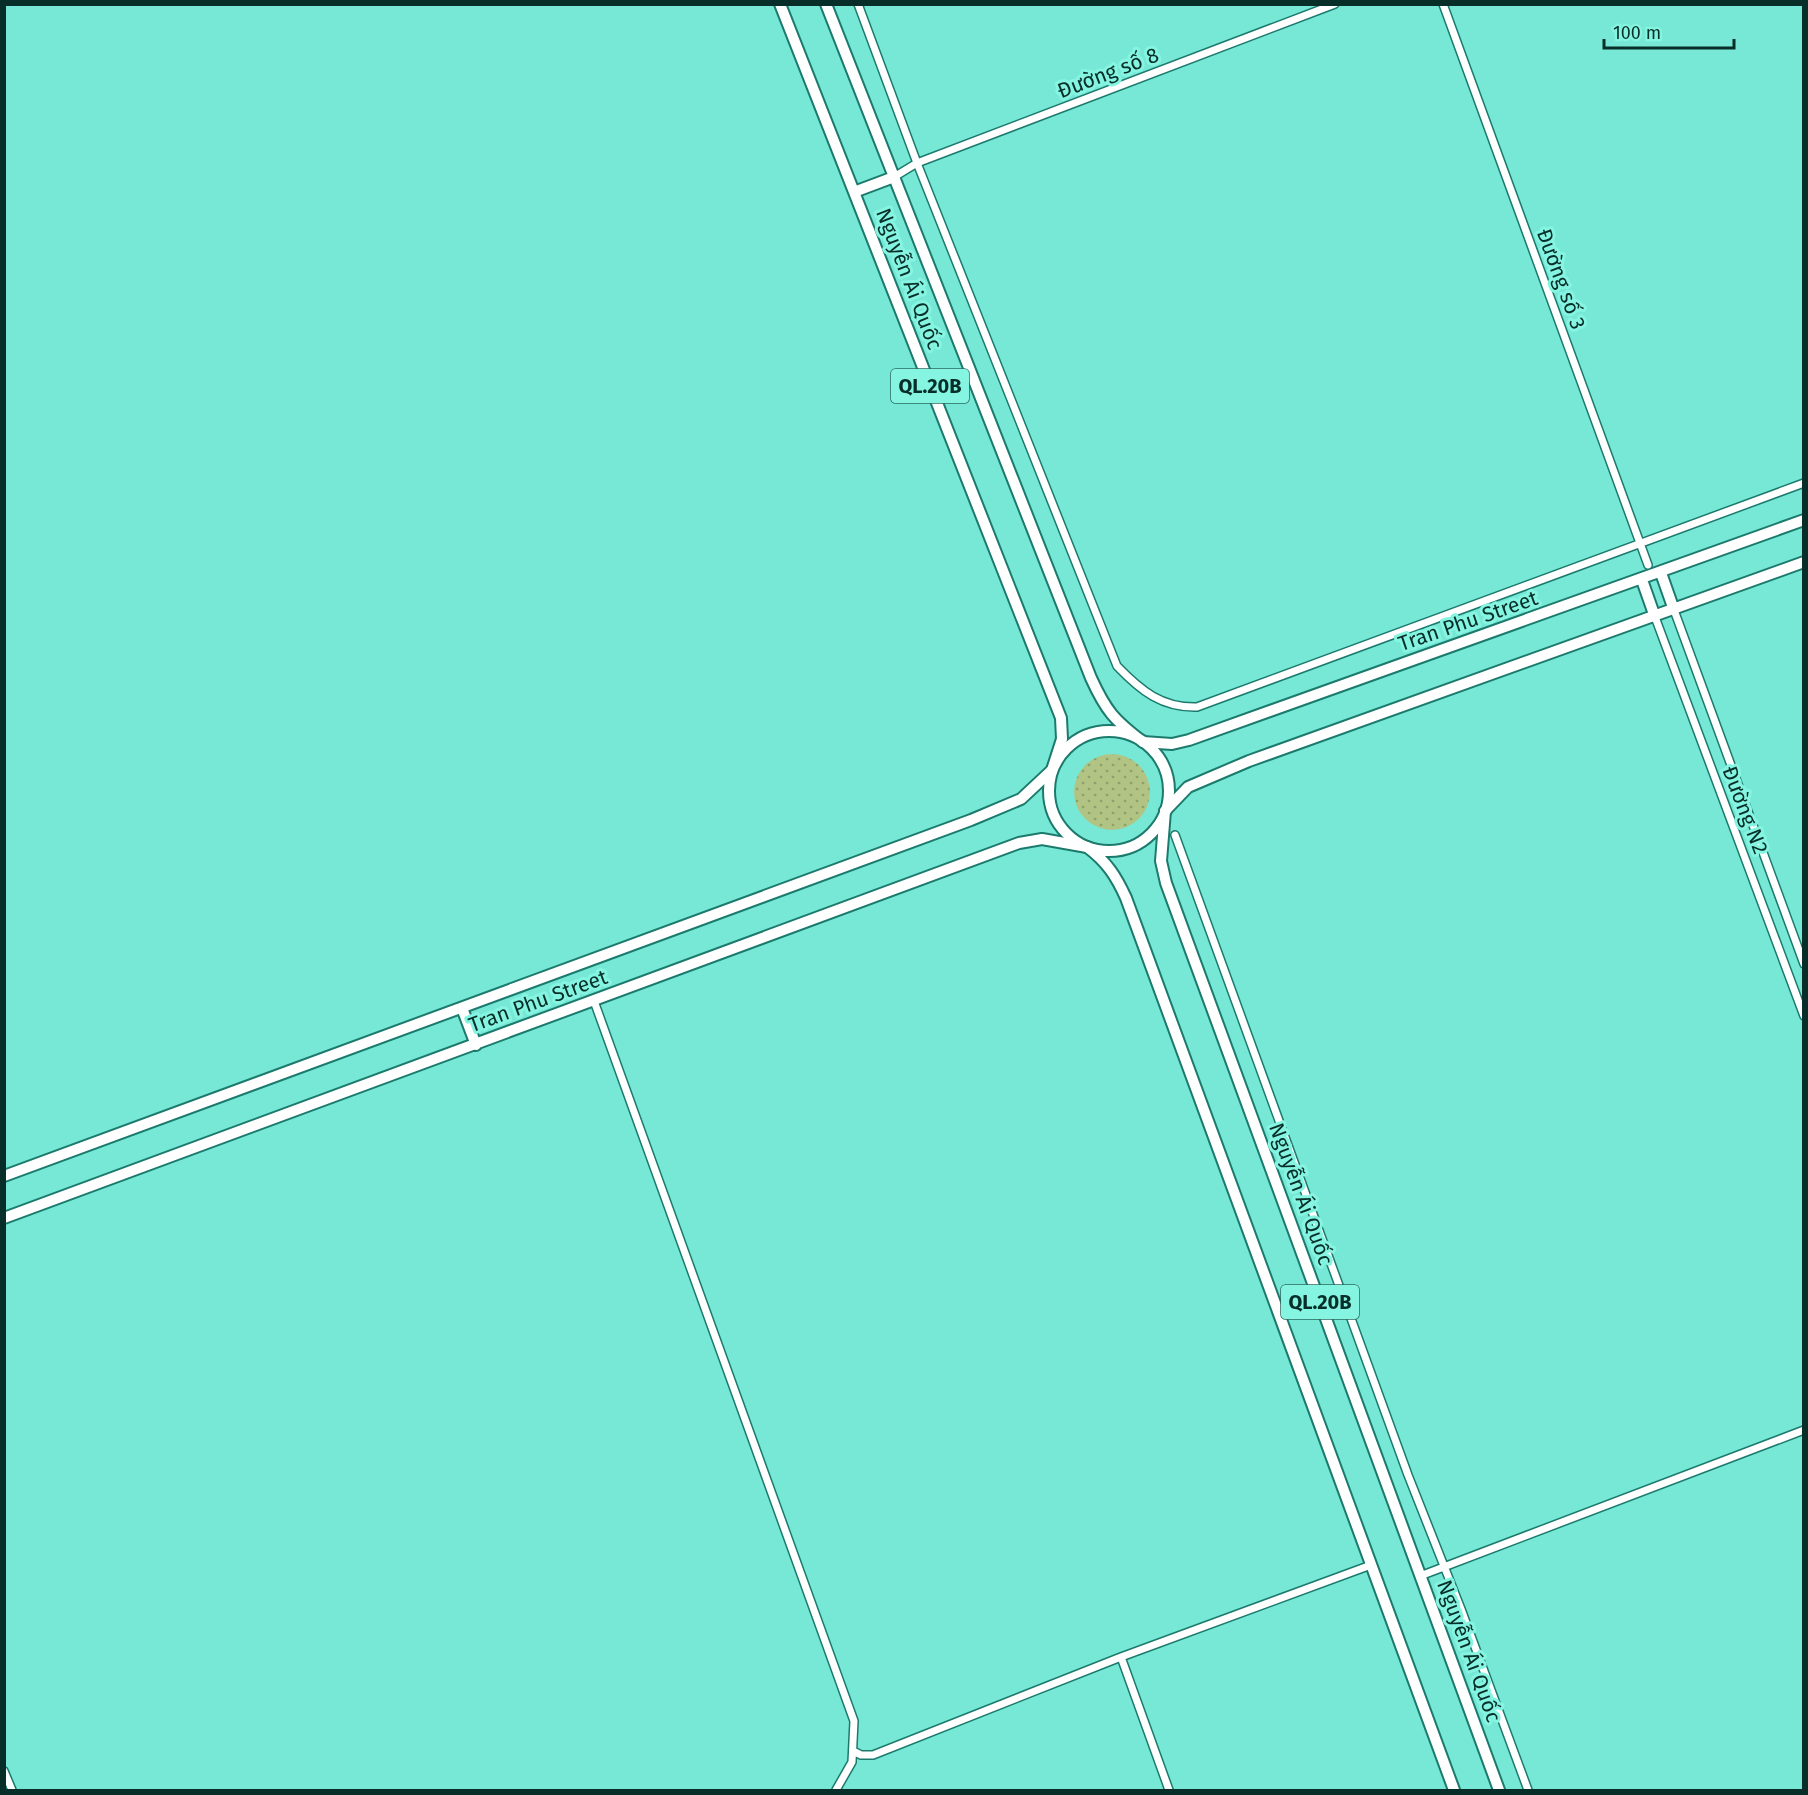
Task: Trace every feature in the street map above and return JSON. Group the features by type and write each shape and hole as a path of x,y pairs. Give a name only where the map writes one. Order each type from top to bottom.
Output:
{"main road":[{"name":"Nguyễn Ái Quốc","path":"780,4 1061,718 1062,739 1052,770"},
{"name":"Nguyễn Ái Quốc","path":"826,4 1096,688 1105,708 1123,727 1143,742"},
{"path":"854,192 894,177"},
{"name":"Tran Phu Street","path":"1143,742 1172,744 1189,740 1642,580 1803,520"},
{"path":"1166,811 1169,792 1166,772 1157,755 1143,742 1127,733 1109,730 1091,733 1074,741 1061,754 1052,770 1049,788 1054,815 1070,837 1087,847 1106,851 1133,845 1156,828 1166,811 1188,788 1233,767 1803,562"},
{"path":"1661,573 1674,610"},
{"path":"1642,580 1655,617"},
{"name":"Tran Phu Street","path":"4,1176 981,817 1021,799 1052,770"},
{"name":"Nguyễn Ái Quốc","path":"1166,811 1161,861 1166,883 1499,1791"},
{"name":"Tran Phu Street","path":"4,1218 1019,843 1042,839 1087,847"},
{"name":"QL.20B","path":"1087,847 1115,874 1126,898 1454,1791"},
{"path":"462,1008 476,1045"}],"street":[{"path":"858,4 918,163 1118,666 1132,682 1176,708 1197,706 1803,483"},
{"name":"Đường số 8","path":"894,177 918,163 1335,4"},
{"name":"Đường số 3","path":"1443,4 1648,565"},
{"path":"1642,580 1648,565 1661,573"},
{"name":"Đường N2","path":"1674,610 1803,964"},
{"name":"Đường N2","path":"1655,617 1803,1016"},
{"path":"1175,836 1528,1791"},
{"path":"594,1001 854,1721 855,1752 836,1791"},
{"path":"1420,1576 1803,1430"},
{"path":"855,1752 861,1755 873,1755 1371,1564"},
{"path":"1121,1658 1170,1791"},
{"path":"4,1771 12,1791"}],"green space":[{"path":"1112,754 1127,757 1139,765 1147,777 1150,792 1147,807 1139,819 1127,827 1112,830 1097,827 1085,819 1077,807 1074,792 1077,777 1085,765 1097,757"}]}
